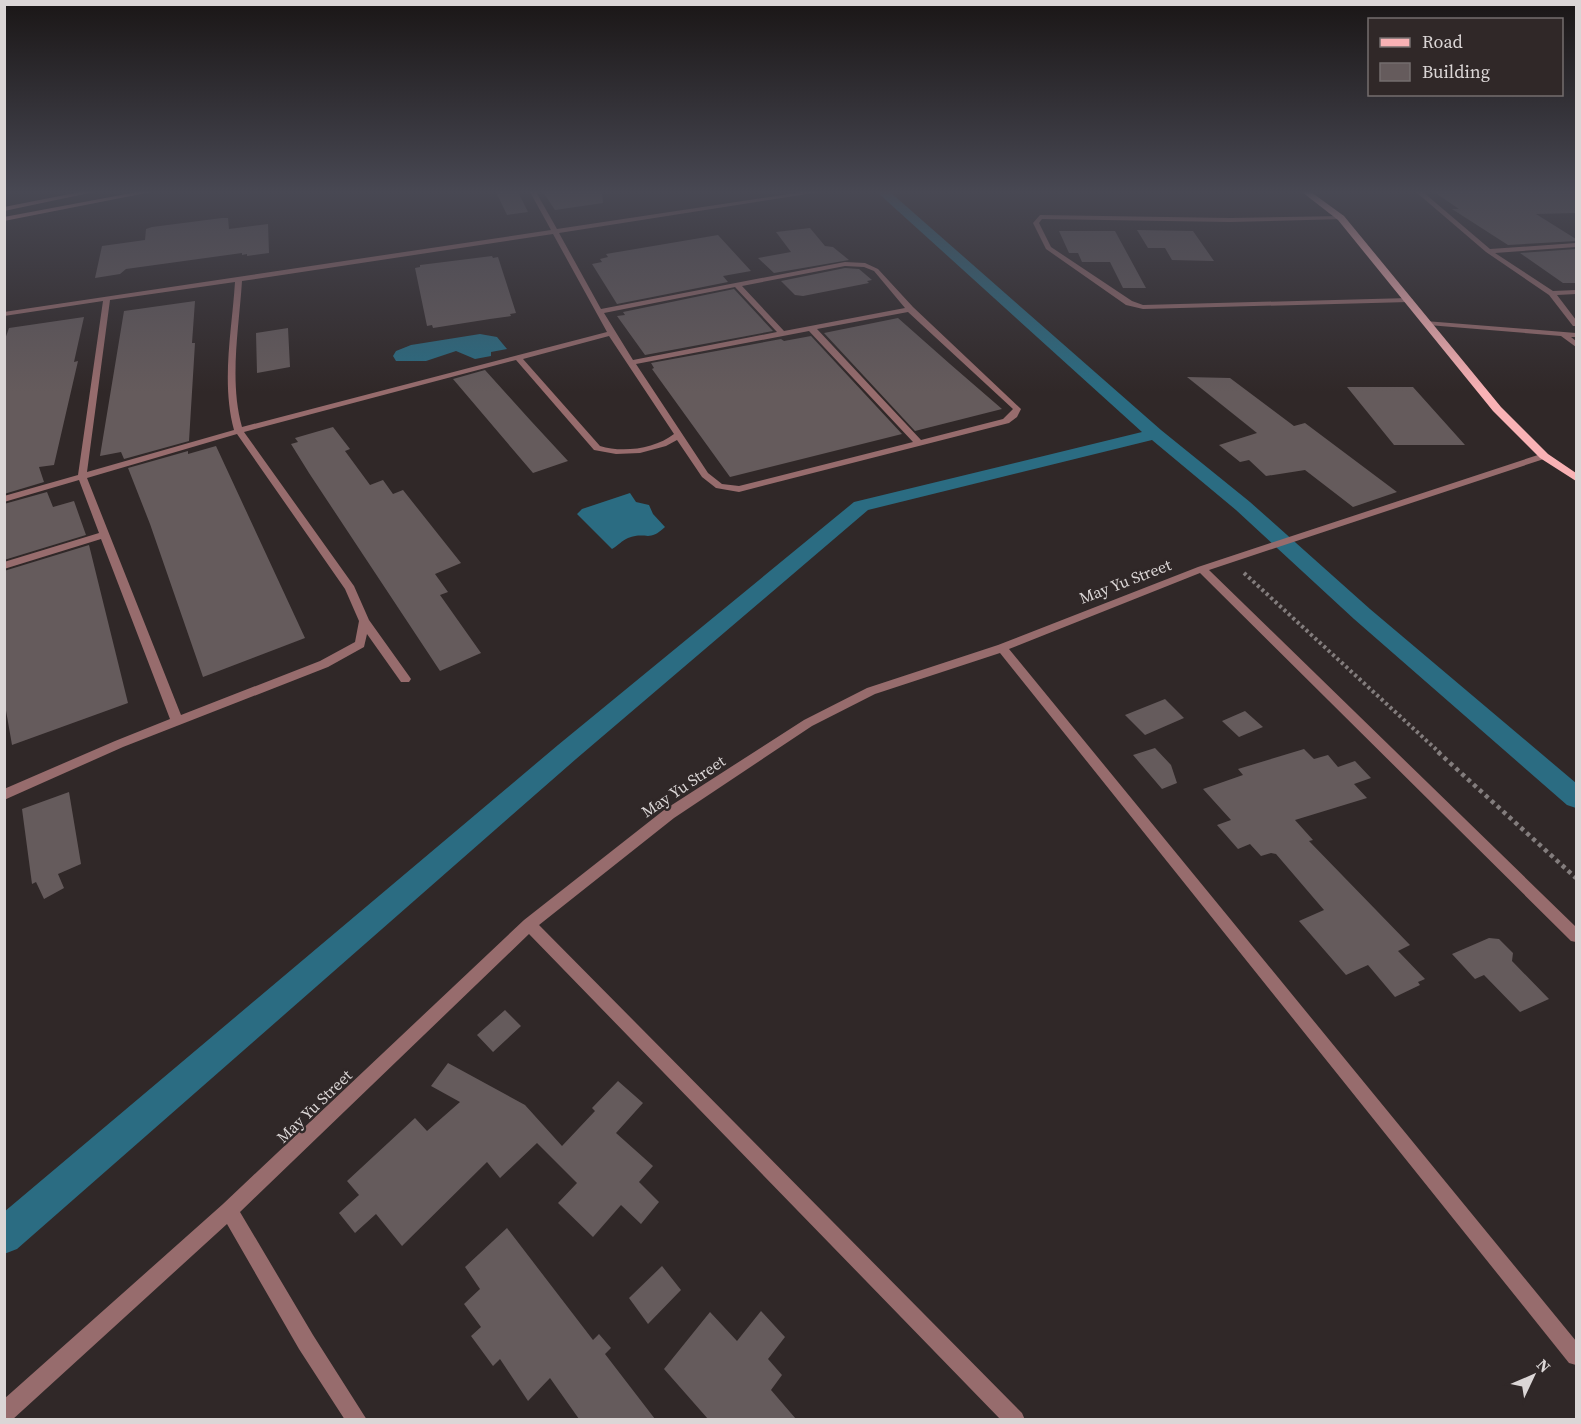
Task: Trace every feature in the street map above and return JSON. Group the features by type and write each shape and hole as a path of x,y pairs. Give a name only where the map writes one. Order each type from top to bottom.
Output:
{"main road":[{"path":"1375,258 1497,409 1544,456 1576,478"}],"street":[{"path":"4,314 373,258"},
{"path":"569,258 598,312 678,435 705,475 719,486 739,489 919,443 1006,420 1014,415 1017,409 910,309 885,278 876,270 865,265 845,264 598,312"},
{"path":"1063,258 1129,303 1143,307 1409,300"},
{"path":"1499,258 1552,293 1576,324"},
{"path":"238,279 234,420 239,431 350,588 364,621 405,679"},
{"path":"737,285 783,334"},
{"path":"1552,293 1576,292"},
{"path":"107,299 82,476 177,721"},
{"path":"632,363 910,309"},
{"path":"1428,323 1576,335"},
{"path":"812,328 919,443"},
{"path":"4,499 239,431 611,333"},
{"path":"1562,333 1576,345"},
{"path":"518,358 597,448 606,452 619,453 668,443 678,435"},
{"name":"May Yu Street","path":"4,1413 229,1210 529,924 669,814 808,723 871,691 1002,648 1202,569 1544,456"},
{"path":"4,566 104,535"},
{"path":"1202,569 1576,936"},
{"path":"4,795 119,744 324,664 360,644 364,621"},
{"path":"1002,648 1576,1356"},
{"path":"529,924 1015,1419"},
{"path":"229,1210 306,1342 357,1419"}],"path":[{"path":"1244,573 1576,878"}],"water":[{"path":"480,334 497,337 507,349 491,352 491,356 475,359 456,351 426,361 396,361 393,356 396,351 411,345"},
{"path":"630,493 636,502 649,505 653,514 665,527 651,536 628,538 612,549 577,514 582,509"}],"building":[{"path":"99,258 202,258 126,269 120,274 95,278"},
{"path":"472,258 498,258 516,313 510,314 511,316 433,328 432,325 427,326 415,268 420,265"},
{"path":"739,258 751,271 723,276 728,282 617,304 592,264 602,262 600,259"},
{"path":"758,258 849,260 774,273"},
{"path":"1080,258 1130,258 1146,288 1123,288 1110,262 1082,262"},
{"path":"1212,258 1214,261 1172,260"},
{"path":"1528,258 1576,258 1576,283 1563,283"},
{"path":"845,268 859,269 872,280 867,281 869,283 803,296 795,295 781,281"},
{"path":"734,289 773,331 645,355 617,316 625,315 623,312"},
{"path":"195,301 189,441 124,459 121,452 100,456 124,311"},
{"path":"84,317 74,362 78,361 54,465 39,467 44,482 4,494 4,342 9,328"},
{"path":"898,318 1002,409 915,431 824,333"},
{"path":"288,328 290,367 257,373 256,333"},
{"path":"811,336 902,434 730,477 652,369 654,368 651,363 781,339 784,341"},
{"path":"485,370 568,461 533,473 453,379"},
{"path":"1187,377 1230,378 1294,426 1305,423 1397,492 1353,507 1305,470 1266,476 1249,460 1240,462 1219,445 1257,433"},
{"path":"1347,387 1413,387 1465,445 1394,445"},
{"path":"333,427 350,449 345,451 370,485 383,480 393,494 403,490 461,563 435,574 448,592 440,595 481,653 440,671 291,444 298,442 295,438"},
{"path":"216,446 305,638 203,677 128,468 188,451 188,454"},
{"path":"47,492 53,507 74,501 86,535 4,560 4,504"},
{"path":"89,545 128,703 12,745 4,699 4,571"},
{"path":"1165,699 1184,718 1145,735 1125,715"},
{"path":"1245,711 1263,727 1239,737 1222,721"},
{"path":"1155,748 1171,765 1177,783 1162,789 1133,755"},
{"path":"1304,749 1314,759 1328,755 1338,767 1355,761 1371,778 1354,784 1367,798 1295,820 1313,840 1309,841 1410,945 1398,951 1425,979 1418,982 1420,985 1395,997 1368,965 1346,975 1299,921 1324,910 1276,854 1261,856 1250,844 1238,849 1217,825 1231,820 1203,789 1243,775 1238,769"},
{"path":"69,792 81,864 58,874 64,888 44,899 36,882 32,884 22,809"},
{"path":"1489,938 1499,939 1513,953 1512,961 1549,999 1520,1012 1484,975 1475,979 1452,954"},
{"path":"505,1010 521,1026 493,1052 477,1035"},
{"path":"448,1063 525,1105 562,1146 595,1111 592,1108 618,1081 643,1103 616,1133 653,1166 639,1182 659,1202 641,1224 621,1205 593,1237 558,1203 577,1183 537,1143 500,1178 487,1162 402,1246 376,1214 355,1233 339,1213 359,1195 347,1181 415,1118 427,1131 460,1102 431,1086"},
{"path":"507,1228 593,1340 599,1334 611,1348 605,1354 655,1419 579,1419 550,1378 528,1401 500,1359 493,1366 471,1336 481,1327 464,1304 480,1289 465,1267"},
{"path":"662,1266 681,1290 648,1324 629,1298"},
{"path":"761,1311 785,1337 768,1359 782,1375 771,1390 796,1419 708,1419 664,1369 710,1312 737,1341"}],"waterway":[{"path":"958,258 1155,434"},
{"path":"4,1236 567,752 861,506 1155,434"},
{"path":"1155,434 1243,506 1362,614 1576,798"}]}
